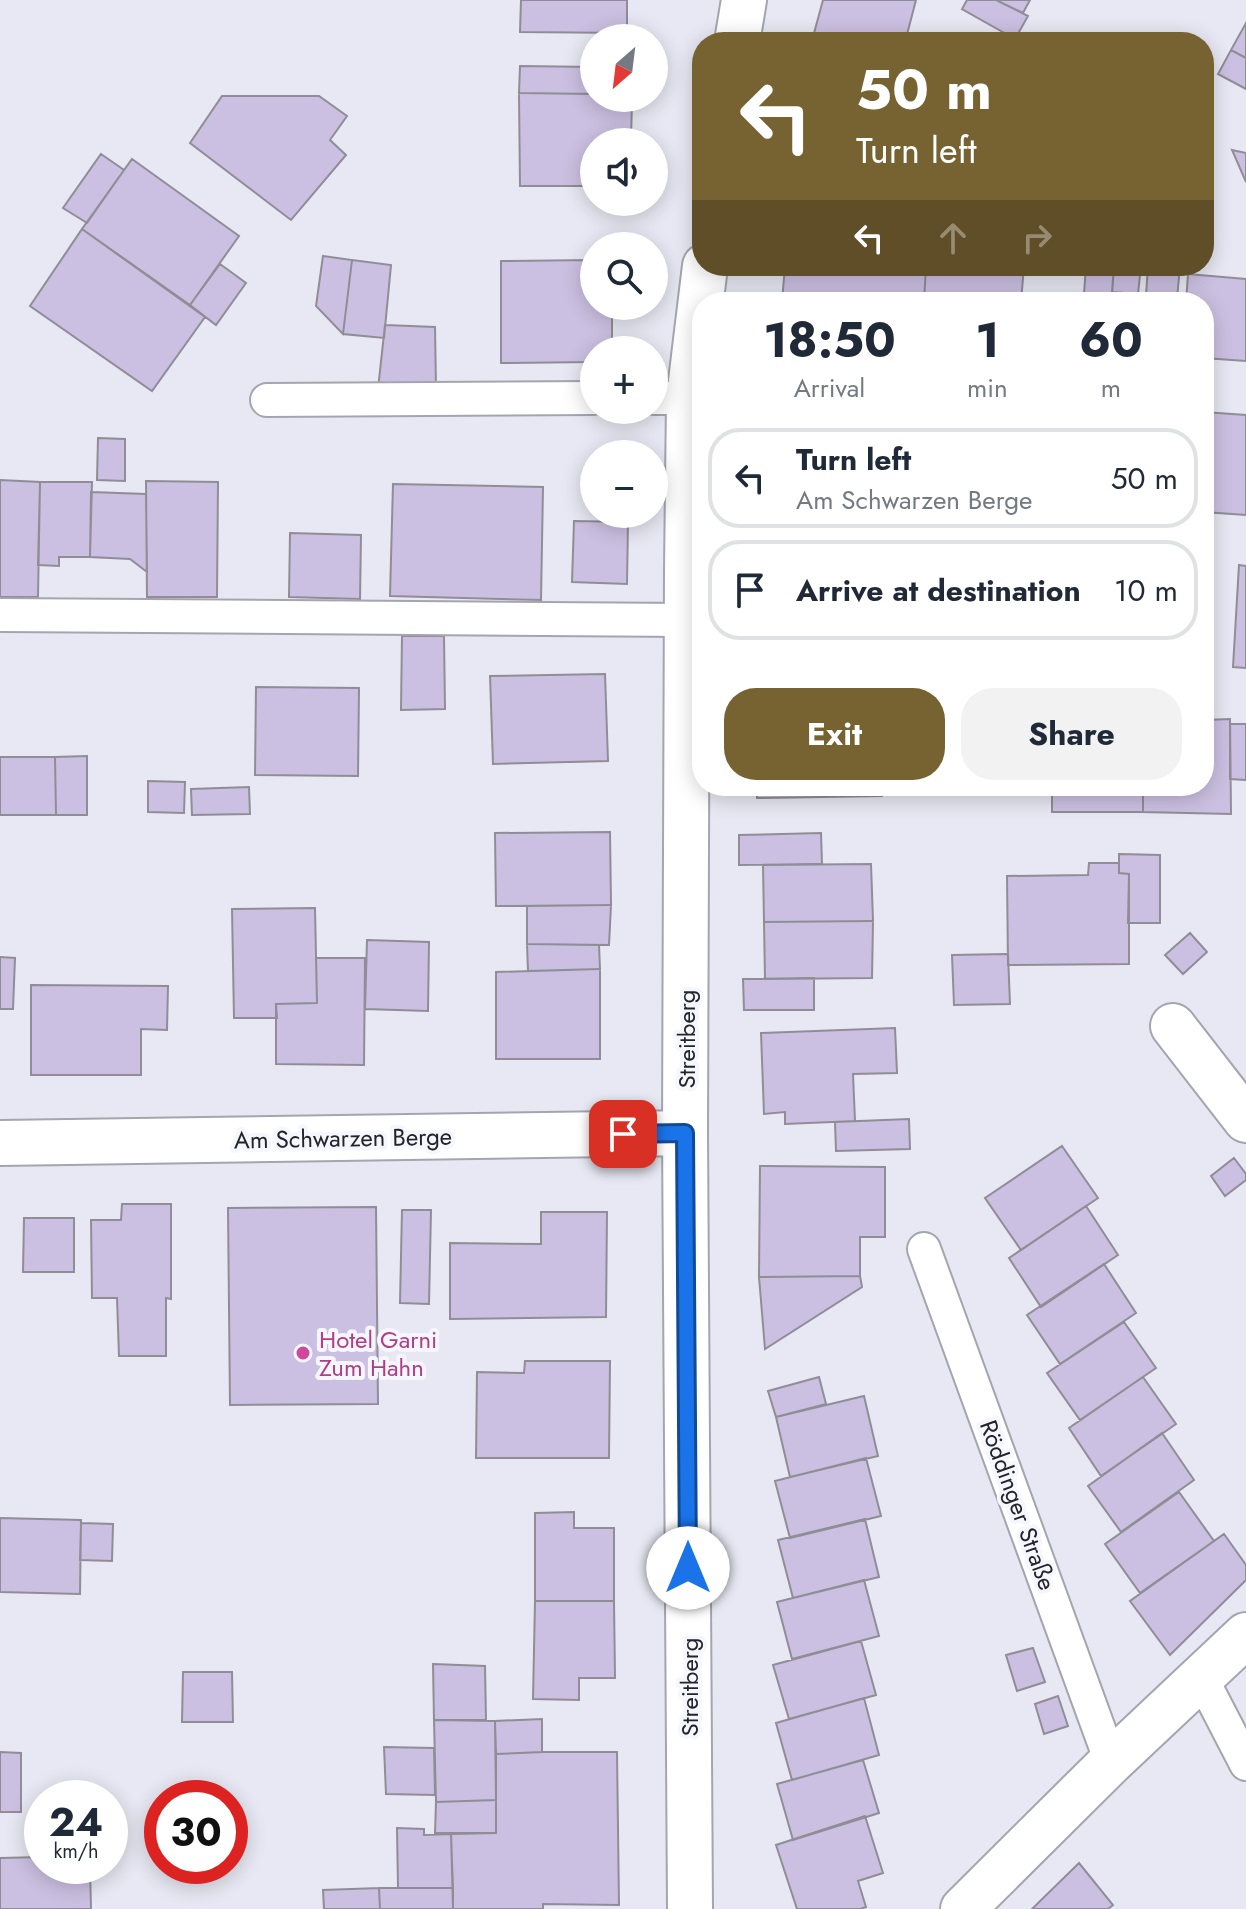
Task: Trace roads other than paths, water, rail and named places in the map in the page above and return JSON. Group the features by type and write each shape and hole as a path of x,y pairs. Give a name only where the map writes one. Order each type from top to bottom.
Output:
{"street":[{"path":"739,32 744,0"},
{"name":"Streitberg","path":"690,1909 685,1133 687,620 672,398 692,318"},
{"path":"1173,1026 1246,1120"},
{"name":"Am Schwarzen Berge","path":"0,1143 685,1133"},
{"path":"963,1909 1111,1762 1246,1635"}],"lane":[{"path":"267,400 580,398"},
{"path":"0,615 687,620"},
{"name":"Röddinger Straße","path":"924,1249 1111,1762"},
{"path":"1201,1677 1246,1764"}],"place":[{"name":"Hotel Garni Zum Hahn","path":"303,1353"}]}
